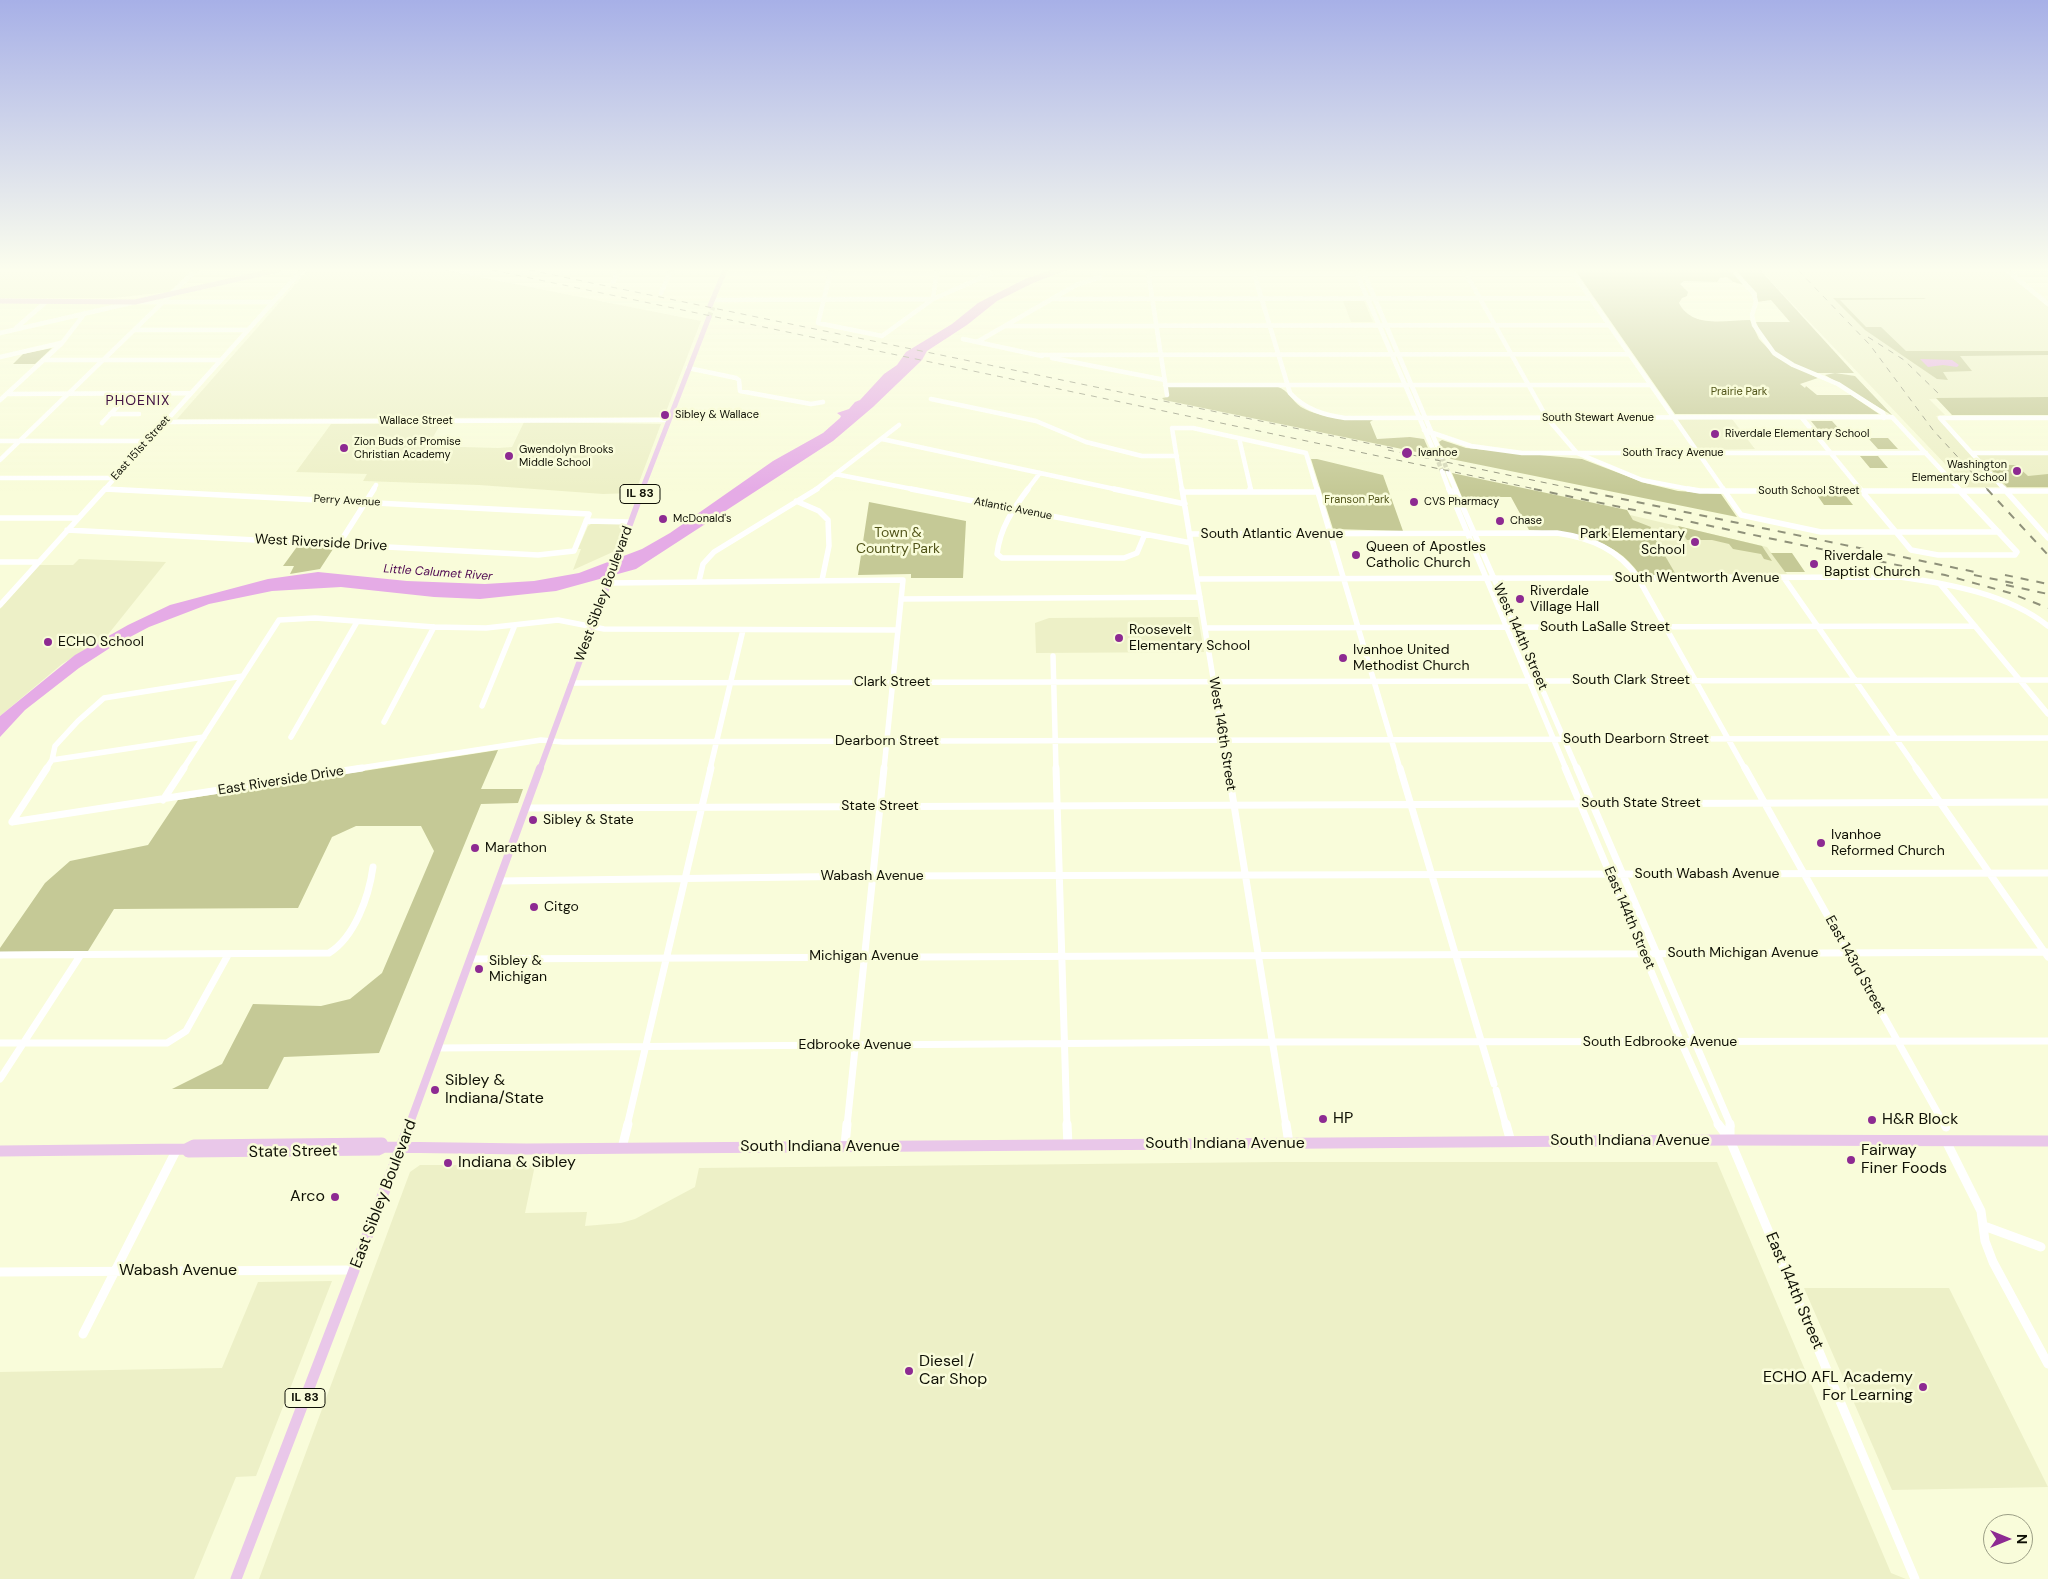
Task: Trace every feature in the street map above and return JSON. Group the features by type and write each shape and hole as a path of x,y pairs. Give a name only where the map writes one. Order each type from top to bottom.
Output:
{"main road":[{"name":"West Sibley Boulevard","path":"526,808 697,344"},
{"name":"East Sibley Boulevard","path":"236,1578 401,1148 526,808"},
{"name":"South Indiana Avenue","path":"401,1148 1730,1140 2048,1142"},
{"name":"State Street","path":"0,1151 182,1149 188,1152 285,1152 378,1150 383,1145 401,1148"}],"street":[{"path":"0,357 59,344"},
{"path":"0,400 61,344"},
{"path":"0,460 120,344"},
{"name":"East 151st Street","path":"0,604 235,344"},
{"path":"985,344 1086,364 1165,383 1286,385 1650,385"},
{"path":"1159,344 1167,396"},
{"path":"1274,344 1286,385"},
{"path":"1387,344 1424,430 1439,457 1432,434 1394,344"},
{"path":"1505,344 1547,418 1577,454"},
{"path":"1622,344 1741,515 1821,532 1999,532"},
{"path":"1767,344 1774,353 1794,366 1838,384 1883,413 1884,418"},
{"path":"1039,355 1629,354"},
{"path":"1086,355 1086,364"},
{"path":"43,360 220,360"},
{"path":"688,368 736,378 739,380 740,391 811,404 823,402"},
{"name":"South Stewart Avenue","path":"1286,385 1296,401 1306,407 1322,414 1345,418 1892,418 1926,453"},
{"path":"102,423 130,393"},
{"path":"7,394 191,393"},
{"path":"931,399 1036,421 1086,442 1134,454 1177,456"},
{"path":"110,414 139,414"},
{"path":"1802,418 1911,550 1938,555 2015,555 2017,552 1926,453"},
{"path":"2048,418 1940,418 2005,491 2045,532 2048,538"},
{"name":"Wallace Street","path":"165,422 668,420"},
{"path":"699,581 703,564 714,552 796,501 899,425"},
{"name":"West 146th Street","path":"1239,438 1193,428 1172,428 1289,1143"},
{"name":"South Tracy Avenue","path":"1424,430 1471,446 1510,452 1577,454 1926,453"},
{"path":"1251,492 1239,438 1306,453 1511,1142"},
{"path":"882,439 1185,504"},
{"path":"0,441 147,441"},
{"path":"1972,453 2048,453"},
{"name":"South School Street","path":"1577,454 1620,473 1653,483 1687,490 2048,491"},
{"name":"West 144th Street","path":"1580,803 1466,533 1445,471 1460,499 1592,803"},
{"path":"1040,473 1013,509 1000,532 997,542 997,554 1002,558 1124,558 1137,553 1144,534"},
{"name":"Atlantic Avenue","path":"835,474 1191,543"},
{"path":"0,478 114,478"},
{"path":"339,544 376,485"},
{"name":"Perry Avenue","path":"105,489 579,512 589,514 586,521"},
{"path":"1183,492 1318,492"},
{"path":"1454,498 1460,499"},
{"path":"796,501 824,515 830,523 831,533 822,580"},
{"path":"0,518 78,518"},
{"path":"586,521 630,522"},
{"name":"West Riverside Drive","path":"67,530 538,555 574,551 586,521"},
{"name":"South Atlantic Avenue","path":"1190,534 1557,533 1582,537 1602,544 1620,556 1638,578 1695,680"},
{"path":"0,562 38,562"},
{"name":"South Wentworth Avenue","path":"1197,579 1900,577 1940,584 1990,598 2040,617 2048,626"},
{"path":"1784,578 2047,954"},
{"path":"608,581 903,580 845,1146"},
{"path":"1940,584 2048,714"},
{"path":"901,599 1200,598"},
{"path":"163,800 279,620 315,618 434,628 486,628 558,620 604,629 898,630"},
{"path":"291,737 358,622"},
{"path":"482,706 515,625"},
{"name":"South LaSalle Street","path":"1205,628 1975,626"},
{"path":"384,722 434,628"},
{"path":"622,1148 744,630"},
{"path":"1053,656 1068,1145"},
{"path":"204,737 52,760 56,746 78,721 104,698 242,676"},
{"name":"South Clark Street","path":"1214,680 2048,680"},
{"name":"Clark Street","path":"571,683 1214,680"},
{"name":"East 143rd Street","path":"1695,680 1946,1127"},
{"name":"South Dearborn Street","path":"1223,739 2048,738"},
{"name":"Dearborn Street","path":"550,741 1223,739"},
{"name":"East Riverside Drive","path":"52,760 12,822 541,740 550,741"},
{"name":"South State Street","path":"1234,804 2048,802"},
{"name":"East 144th Street","path":"1580,803 1681,1042 1719,1126 1730,1140 1915,1579"},
{"name":"East 144th Street","path":"1592,803 1731,1126 1730,1140"},
{"name":"State Street","path":"526,808 1234,804"},
{"path":"0,955 322,954 334,951 344,941 368,890 373,867"},
{"name":"South Wabash Avenue","path":"1245,875 2048,873"},
{"name":"Wabash Avenue","path":"499,881 873,876 1245,875"},
{"name":"South Michigan Avenue","path":"1258,954 1848,952 2047,954"},
{"path":"0,1043 150,1044 174,1040 186,1031 228,954"},
{"name":"Michigan Avenue","path":"471,959 1258,954"},
{"path":"0,1079 80,956"},
{"name":"South Edbrooke Avenue","path":"1272,1042 2048,1041"},
{"name":"Edbrooke Avenue","path":"438,1048 1272,1042"},
{"path":"1946,1141 1976,1198 1984,1226 1985,1241 1993,1262 2045,1353 2048,1364"},
{"path":"83,1334 182,1149"},
{"path":"1984,1226 2041,1247"},
{"name":"Wabash Avenue","path":"0,1272 355,1270"}],"shaded area":[{"path":"243,344 692,344 664,417 177,419"},
{"path":"920,344 938,344 927,351 922,360 873,407 833,441 636,569 556,591 480,599 434,597 341,587 272,591 209,604 149,627 113,646 79,668 25,710 0,737 0,716 75,655 128,625 170,605 268,579 318,572 407,581 485,584 534,581 579,573 642,549 670,533 773,461 823,433 840,418 841,416 837,413 849,409 855,402 860,400 884,374 897,365 906,352"},
{"path":"1830,344 2048,344 2048,397 1929,399 1945,415 1936,416 1970,454 2048,454 2048,493 2000,487 1967,487"},
{"path":"1920,359 1952,360 1959,365 1957,367 1943,365 1928,367"},
{"name":"Riverdale Elementary School","path":"1677,419 1732,419 1755,449 1698,450"},
{"name":"Gwendolyn Brooks Middle School","path":"524,422 661,424 635,493 603,494 479,485 363,481 367,474 296,472 331,424 441,423 428,446 498,448 512,447"},
{"name":"Park Elementary School","path":"1630,515 1767,547 1787,574 1666,575"},
{"path":"591,524 621,524 624,526 615,551 573,570 581,549 578,549 588,526"},
{"name":"ECHO School","path":"79,559 166,562 106,637 62,664 0,716 0,609 39,565 73,565"},
{"name":"Roosevelt Elementary School","path":"1198,617 1204,652 1036,653 1035,623 1049,618"},
{"path":"1277,1162 1717,1162 1891,1573 1906,1579 259,1579 410,1172 420,1165 535,1165 525,1213 587,1212 585,1226 621,1223 635,1219 695,1187 699,1168"},
{"path":"332,1281 256,1476 236,1477 194,1579 0,1579 0,1372 222,1368 258,1282"},
{"name":"ECHO AFL Academy For Learning","path":"1804,1288 1949,1288 2048,1487 1892,1490"}],"green space":[{"name":"Prairie Park","path":"1626,344 1763,344 1776,357 1818,378 1800,384 1805,388 1806,386 1817,395 1851,395 1879,414 1675,414"},
{"path":"1768,344 1827,344 1854,373 1816,373 1797,366 1775,352"},
{"path":"1885,344 1898,344 1906,351 2048,351 2048,355 1960,356 1972,371 1943,372 1948,380 1937,379"},
{"path":"52,348 35,364 13,364 23,354"},
{"path":"1835,373 1855,376 1893,416 1825,375"},
{"path":"1167,387 1278,387 1285,391 1301,407 1318,414 1373,420 1370,422 1377,439 1410,437 1424,439 1431,455 1164,400 1162,398 1168,397"},
{"path":"2048,397 2048,415 1952,415 1936,398"},
{"path":"1811,421 1832,421 1842,432 1820,432"},
{"path":"1868,438 1888,438 1898,449 1878,449"},
{"path":"1442,440 1466,448 1582,459 1645,483 1678,491 1721,494 1737,517 1451,459 1445,455 1439,442"},
{"path":"1860,456 1878,456 1888,468 1870,468"},
{"name":"Franson Park","path":"1311,459 1383,475 1403,531 1333,529"},
{"path":"1987,465 2016,465 2028,476 2048,474 2048,487 2007,487"},
{"path":"1452,473 1627,510 1633,520 1651,527 1650,530 1675,573 1640,575 1629,562 1604,544 1576,535 1529,530 1511,497 1462,497"},
{"path":"1817,495 1845,495 1853,505 1824,505"},
{"name":"Town & Country Park","path":"869,502 966,521 963,578 911,578 911,574 858,575"},
{"path":"1678,526 1762,546 1772,561 1764,559 1761,554 1733,549 1729,544 1712,540 1687,540"},
{"path":"299,544 335,546 320,569 290,574 294,566 283,566"},
{"path":"1771,553 1792,553 1805,572 1785,572"},
{"path":"498,750 481,789 523,789 518,803 481,804 379,1053 284,1057 268,1089 172,1089 222,1064 253,1004 321,1006 350,999 382,973 434,851 421,826 356,826 332,837 298,908 114,909 88,951 0,952 0,948 45,883 70,861 148,845 178,800"}],"tunnel":[{"path":"1436,456 1442,471"},
{"path":"1442,457 1448,472"}],"railway":[{"path":"843,344 1540,490"},
{"path":"886,344 1396,449"},
{"path":"1869,344 1933,430 1988,490"},
{"path":"1878,344 1904,360 1939,394"},
{"path":"1388,450 1580,490"},
{"path":"1534,489 1945,575 2010,593 2048,608"},
{"path":"1574,489 1980,573"},
{"path":"1987,489 2048,555"},
{"path":"1974,575 2013,583"},
{"path":"2005,575 2048,584"},
{"path":"2006,585 2048,594"}],"place":[{"name":"Sibley & Wallace","path":"665,415"},
{"name":"Riverdale Elementary School","path":"1715,434"},
{"name":"Zion Buds of Promise Christian Academy","path":"344,448"},
{"name":"Ivanhoe","path":"1407,453"},
{"name":"Gwendolyn Brooks Middle School","path":"509,456"},
{"name":"Washington Elementary School","path":"2017,471"},
{"name":"CVS Pharmacy","path":"1414,502"},
{"name":"McDonald's","path":"663,519"},
{"name":"Chase","path":"1500,521"},
{"name":"Park Elementary School","path":"1695,542"},
{"name":"Queen of Apostles Catholic Church","path":"1356,555"},
{"name":"Riverdale Baptist Church","path":"1814,564"},
{"name":"Riverdale Village Hall","path":"1520,599"},
{"name":"Roosevelt Elementary School","path":"1119,638"},
{"name":"ECHO School","path":"48,642"},
{"name":"Ivanhoe United Methodist Church","path":"1343,658"},
{"name":"Sibley & State","path":"533,820"},
{"name":"Ivanhoe Reformed Church","path":"1821,843"},
{"name":"Marathon","path":"475,848"},
{"name":"Citgo","path":"534,907"},
{"name":"Sibley & Michigan","path":"479,969"},
{"name":"Sibley & Indiana/State","path":"435,1090"},
{"name":"HP","path":"1323,1119"},
{"name":"H&R Block","path":"1872,1120"},
{"name":"Fairway Finer Foods","path":"1851,1160"},
{"name":"Indiana & Sibley","path":"448,1163"},
{"name":"Arco","path":"335,1197"},
{"name":"Diesel / Car Shop","path":"909,1371"},
{"name":"ECHO AFL Academy For Learning","path":"1923,1387"}],"district":[{"name":"PHOENIX","path":"138,401"}],"water label":[{"name":"Little Calumet River","path":"438,573"}]}
